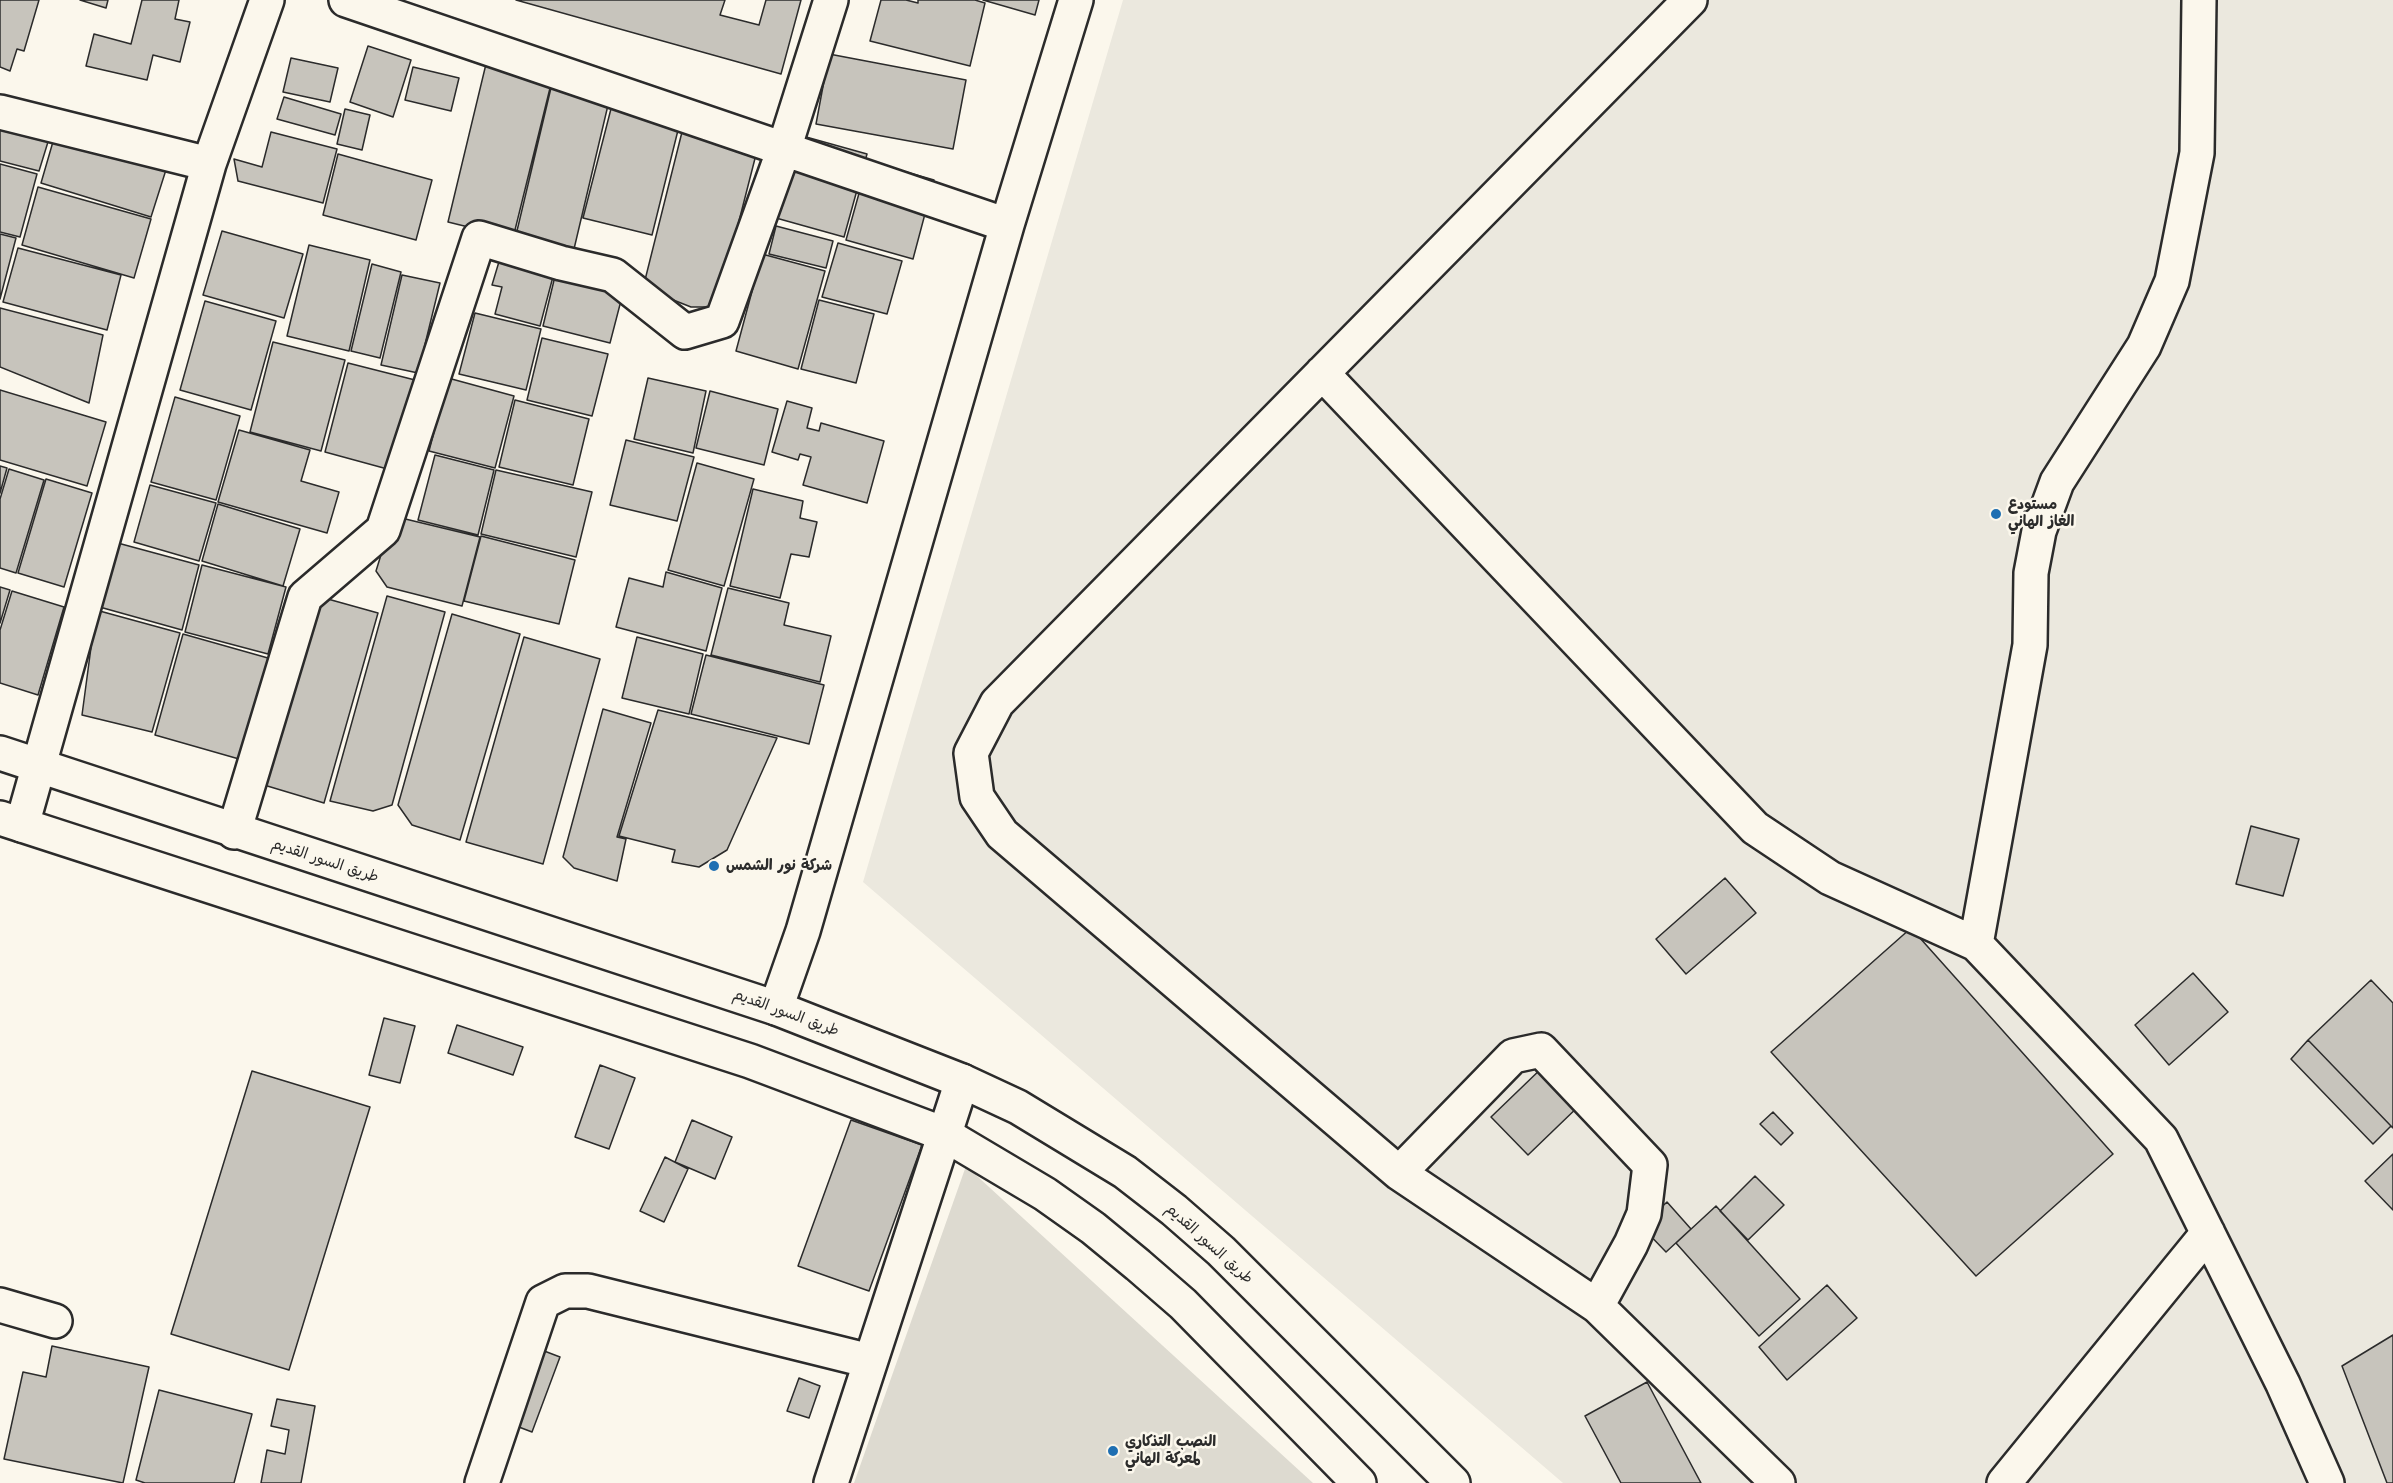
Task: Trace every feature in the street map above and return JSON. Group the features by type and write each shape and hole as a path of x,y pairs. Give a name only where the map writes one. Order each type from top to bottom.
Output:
{"street":[{"path":"267,0 209,164 41,767 11,822 750,1061 944,1134 1045,1194 1093,1228 1138,1265 1183,1305 1359,1483"},
{"path":"346,0 1007,225"},
{"path":"234,832 305,597 384,530 479,238 561,263 613,275 685,332 722,321 784,149 831,0"},
{"path":"776,1008 803,931 1007,225 1076,0"},
{"path":"1690,0 997,703 972,753 977,797 1002,834 1399,1173 1597,1306 1778,1483"},
{"path":"1976,944 2030,645 2031,573 2039,531 2057,482 2144,345 2172,281 2197,153 2199,0"},
{"path":"0,112 209,164"},
{"path":"1322,373 1755,828 1830,878 1976,944 2161,1139 2283,1384 2327,1483"},
{"name":"طريق السور القديم","path":"0,753 234,832 776,1008 962,1081 1018,1107 1125,1172 1174,1210 1221,1251 1453,1483"},
{"path":"1399,1173 1513,1056 1542,1050 1650,1165 1644,1214 1631,1244 1597,1306"},
{"path":"831,1483 962,1081"},
{"path":"2004,1483 2208,1233"},
{"path":"482,1483 543,1302 565,1291 588,1291 870,1361"},
{"path":"0,1305 55,1321"}],"shaded area":[{"path":"1123,0 2393,0 2393,1483 1563,1483 863,882"},
{"path":"966,1166 1313,1483 854,1483"}],"building":[{"path":"0,0 39,0 24,51 17,49 10,71 0,67"},
{"path":"80,0 108,0 106,8"},
{"path":"142,0 179,0 175,19 190,22 180,62 153,55 147,80 86,66 94,34 131,44"},
{"path":"516,0 725,0 720,15 759,25 766,0 801,0 781,74"},
{"path":"881,0 906,0 918,3 918,0 975,0 985,3 970,66 870,41"},
{"path":"983,0 1039,0 1035,15"},
{"path":"368,46 411,60 393,117 350,102"},
{"path":"829,54 966,80 953,149 816,124"},
{"path":"291,58 338,68 330,102 283,92"},
{"path":"486,64 552,80 513,238 448,222"},
{"path":"413,67 459,78 451,111 405,100"},
{"path":"555,71 613,84 574,249 516,235"},
{"path":"284,97 341,114 335,135 277,119"},
{"path":"614,97 682,114 652,235 583,218"},
{"path":"0,99 56,116 39,171 0,161"},
{"path":"345,109 370,115 362,150 337,144"},
{"path":"686,116 761,135 717,307 691,307 643,288"},
{"path":"59,121 171,154 151,217 41,183"},
{"path":"271,132 337,149 323,203 238,181 234,159 262,167"},
{"path":"799,135 867,154 844,237 776,218"},
{"path":"338,154 432,180 416,240 323,215"},
{"path":"868,161 934,180 913,259 846,240"},
{"path":"0,164 37,174 20,237 0,232"},
{"path":"38,187 151,219 134,278 22,245"},
{"path":"776,226 833,241 826,268 769,254"},
{"path":"222,231 303,254 284,318 203,295"},
{"path":"0,234 16,238 0,299"},
{"path":"838,243 902,261 887,314 822,297"},
{"path":"309,245 370,260 349,351 287,336"},
{"path":"18,248 121,275 107,330 3,302"},
{"path":"762,254 825,271 798,369 736,351"},
{"path":"501,255 555,269 540,326 495,314 502,287 492,285"},
{"path":"372,264 401,272 380,358 351,351"},
{"path":"556,272 624,289 610,343 543,326"},
{"path":"402,275 440,283 418,373 381,365"},
{"path":"819,300 874,314 856,383 801,369"},
{"path":"205,301 276,321 251,410 180,390"},
{"path":"0,308 103,335 89,403 0,367"},
{"path":"475,313 541,329 526,390 459,374"},
{"path":"542,338 608,354 592,416 527,400"},
{"path":"273,342 345,360 321,451 250,432"},
{"path":"348,363 415,380 391,470 325,452"},
{"path":"448,378 514,396 495,468 429,451"},
{"path":"648,378 706,391 693,453 634,439"},
{"path":"0,390 106,422 87,486 0,460"},
{"path":"710,391 778,409 764,465 696,448"},
{"path":"175,397 240,416 216,500 151,482"},
{"path":"515,400 589,419 573,485 499,467"},
{"path":"787,401 812,408 807,428 819,431 821,423 884,441 867,503 803,485 811,457 800,454 798,460 772,452"},
{"path":"239,430 310,450 301,481 339,492 327,533 218,502"},
{"path":"626,440 694,457 677,521 610,505"},
{"path":"435,455 494,470 478,535 418,520"},
{"path":"697,463 754,479 724,586 668,570"},
{"path":"0,466 7,468 0,493"},
{"path":"9,469 44,480 16,573 0,568 0,499"},
{"path":"496,470 592,492 576,557 481,534"},
{"path":"46,479 92,493 64,587 18,573"},
{"path":"150,485 216,503 199,561 134,542"},
{"path":"753,489 803,501 800,518 817,522 809,557 791,554 780,598 730,586"},
{"path":"218,504 300,529 283,586 202,561"},
{"path":"393,516 480,537 462,606 387,587 376,571"},
{"path":"481,536 575,560 559,624 464,601"},
{"path":"114,542 199,565 182,630 96,606"},
{"path":"202,565 286,587 268,654 185,632"},
{"path":"666,572 722,588 706,651 616,627 629,578 663,587"},
{"path":"0,587 10,590 0,623"},
{"path":"728,588 789,603 784,625 831,636 820,682 711,655"},
{"path":"12,591 64,607 38,695 0,683 0,630"},
{"path":"317,596 378,613 324,803 264,785"},
{"path":"387,596 445,612 392,805 373,811 330,801"},
{"path":"96,610 180,633 152,732 82,715"},
{"path":"452,614 520,634 460,840 412,825 398,805"},
{"path":"183,634 275,660 246,761 155,735"},
{"path":"524,637 600,659 543,864 466,842"},
{"path":"637,637 703,654 689,714 622,698"},
{"path":"706,655 824,685 809,744 691,714"},
{"path":"603,709 651,723 617,837 626,839 617,881 574,868 563,857"},
{"path":"658,710 777,738 727,850 699,867 672,862 675,850 619,836"},
{"path":"2251,826 2299,839 2283,896 2236,884"},
{"path":"1725,878 1756,913 1686,974 1656,939"},
{"path":"1911,928 2113,1154 1976,1276 1771,1052"},
{"path":"2193,973 2228,1012 2169,1065 2135,1025"},
{"path":"2371,980 2393,1003 2393,1128 2308,1040"},
{"path":"384,1018 415,1026 400,1083 369,1075"},
{"path":"457,1025 523,1047 513,1075 448,1053"},
{"path":"2308,1040 2391,1126 2373,1144 2291,1059"},
{"path":"1546,1064 1583,1102 1528,1155 1491,1117"},
{"path":"600,1065 635,1078 609,1149 575,1137"},
{"path":"252,1071 370,1107 289,1370 171,1334"},
{"path":"1773,1112 1793,1133 1781,1145 1760,1124"},
{"path":"692,1120 732,1137 715,1179 675,1162"},
{"path":"851,1120 922,1145 869,1291 798,1266"},
{"path":"2393,1154 2393,1210 2365,1181"},
{"path":"665,1157 688,1169 664,1222 640,1211"},
{"path":"1755,1176 1784,1205 1748,1240 1720,1211"},
{"path":"1667,1202 1691,1229 1666,1252 1641,1226"},
{"path":"1716,1206 1800,1299 1759,1336 1676,1243"},
{"path":"1827,1285 1857,1318 1787,1380 1759,1347"},
{"path":"2393,1335 2393,1483 2387,1483 2342,1366"},
{"path":"52,1346 149,1367 123,1483 4,1459 23,1372 46,1377"},
{"path":"539,1349 560,1357 532,1432 511,1424"},
{"path":"799,1378 820,1386 809,1418 787,1411"},
{"path":"1647,1382 1701,1483 1621,1483 1585,1416"},
{"path":"159,1390 252,1414 234,1483 145,1483 136,1480"},
{"path":"277,1399 315,1406 301,1483 261,1483 267,1450 285,1454 289,1430 271,1426"}],"place":[{"name":"مستودع الغاز الهاني","path":"1996,514"},
{"name":"شركة نور الشمس","path":"714,866"},
{"name":"النصب التذكاري لمعركة الهاني","path":"1113,1451"}]}
